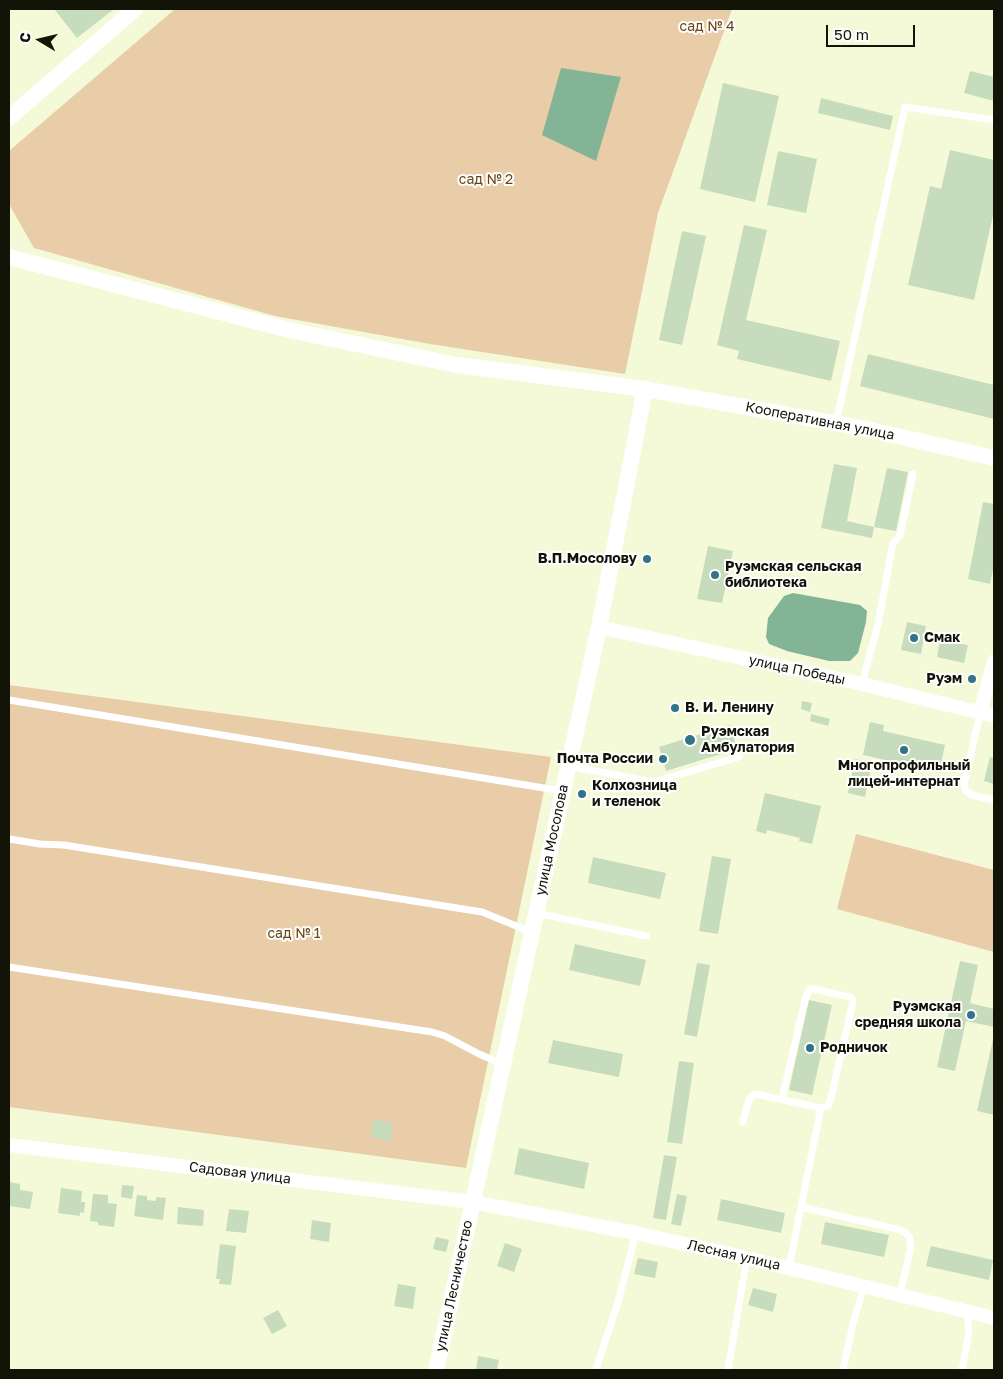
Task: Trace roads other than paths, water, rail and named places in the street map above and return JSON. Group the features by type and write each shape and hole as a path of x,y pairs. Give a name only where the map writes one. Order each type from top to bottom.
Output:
{"street":[{"path":"9,118 135,9"},
{"name":"Кооперативная улица","path":"9,257 289,330 457,365 645,389 836,424 994,458"},
{"name":"улица Мосолова","path":"472,1202 599,627 645,389"},
{"name":"улица Победы","path":"599,627 862,684 987,714"},
{"path":"987,714 994,661"},
{"name":"Садовая улица","path":"9,1145 472,1202"},
{"name":"Лесная улица","path":"472,1202 636,1233 900,1294 994,1318"},
{"name":"улица Лесничество","path":"436,1370 472,1202"}],"lane":[{"path":"836,424 905,107 994,120"},
{"path":"862,684 878,624 893,543 900,536 913,474"},
{"path":"9,700 562,791"},
{"path":"987,714 964,785 966,791 972,795 994,800"},
{"path":"568,766 653,782 739,757"},
{"path":"9,839 40,844 64,845 482,912 531,932"},
{"path":"536,912 646,936"},
{"path":"9,967 432,1032 445,1036 502,1064"},
{"path":"743,1122 749,1099 755,1094 821,1108 828,1106 853,1001 850,997 810,989 806,996 782,1099"},
{"path":"789,1268 821,1108"},
{"path":"800,1207 901,1230 910,1236 911,1247 900,1294"},
{"path":"597,1366 618,1302 636,1233"},
{"path":"728,1370 747,1258"},
{"path":"843,1370 853,1323 864,1286"},
{"path":"962,1370 969,1332 967,1311"}],"place":[{"name":"В.П.Мосолову","path":"647,559"},
{"name":"Руэмская сельская библиотека","path":"715,575"},
{"name":"Смак","path":"914,638"},
{"name":"Руэм","path":"972,679"},
{"name":"В. И. Ленину","path":"675,708"},
{"name":"Руэмская Амбулатория","path":"690,740"},
{"name":"Многопрофильный лицей-интернат","path":"904,750"},
{"name":"Почта России","path":"663,759"},
{"name":"Колхозница и теленок","path":"582,794"},
{"name":"Руэмская средняя школа","path":"971,1015"},
{"name":"Родничок","path":"810,1048"}],"park label":[{"name":"сад № 4","path":"707,27"},
{"name":"сад № 2","path":"486,180"},
{"name":"сад № 1","path":"294,934"}]}
